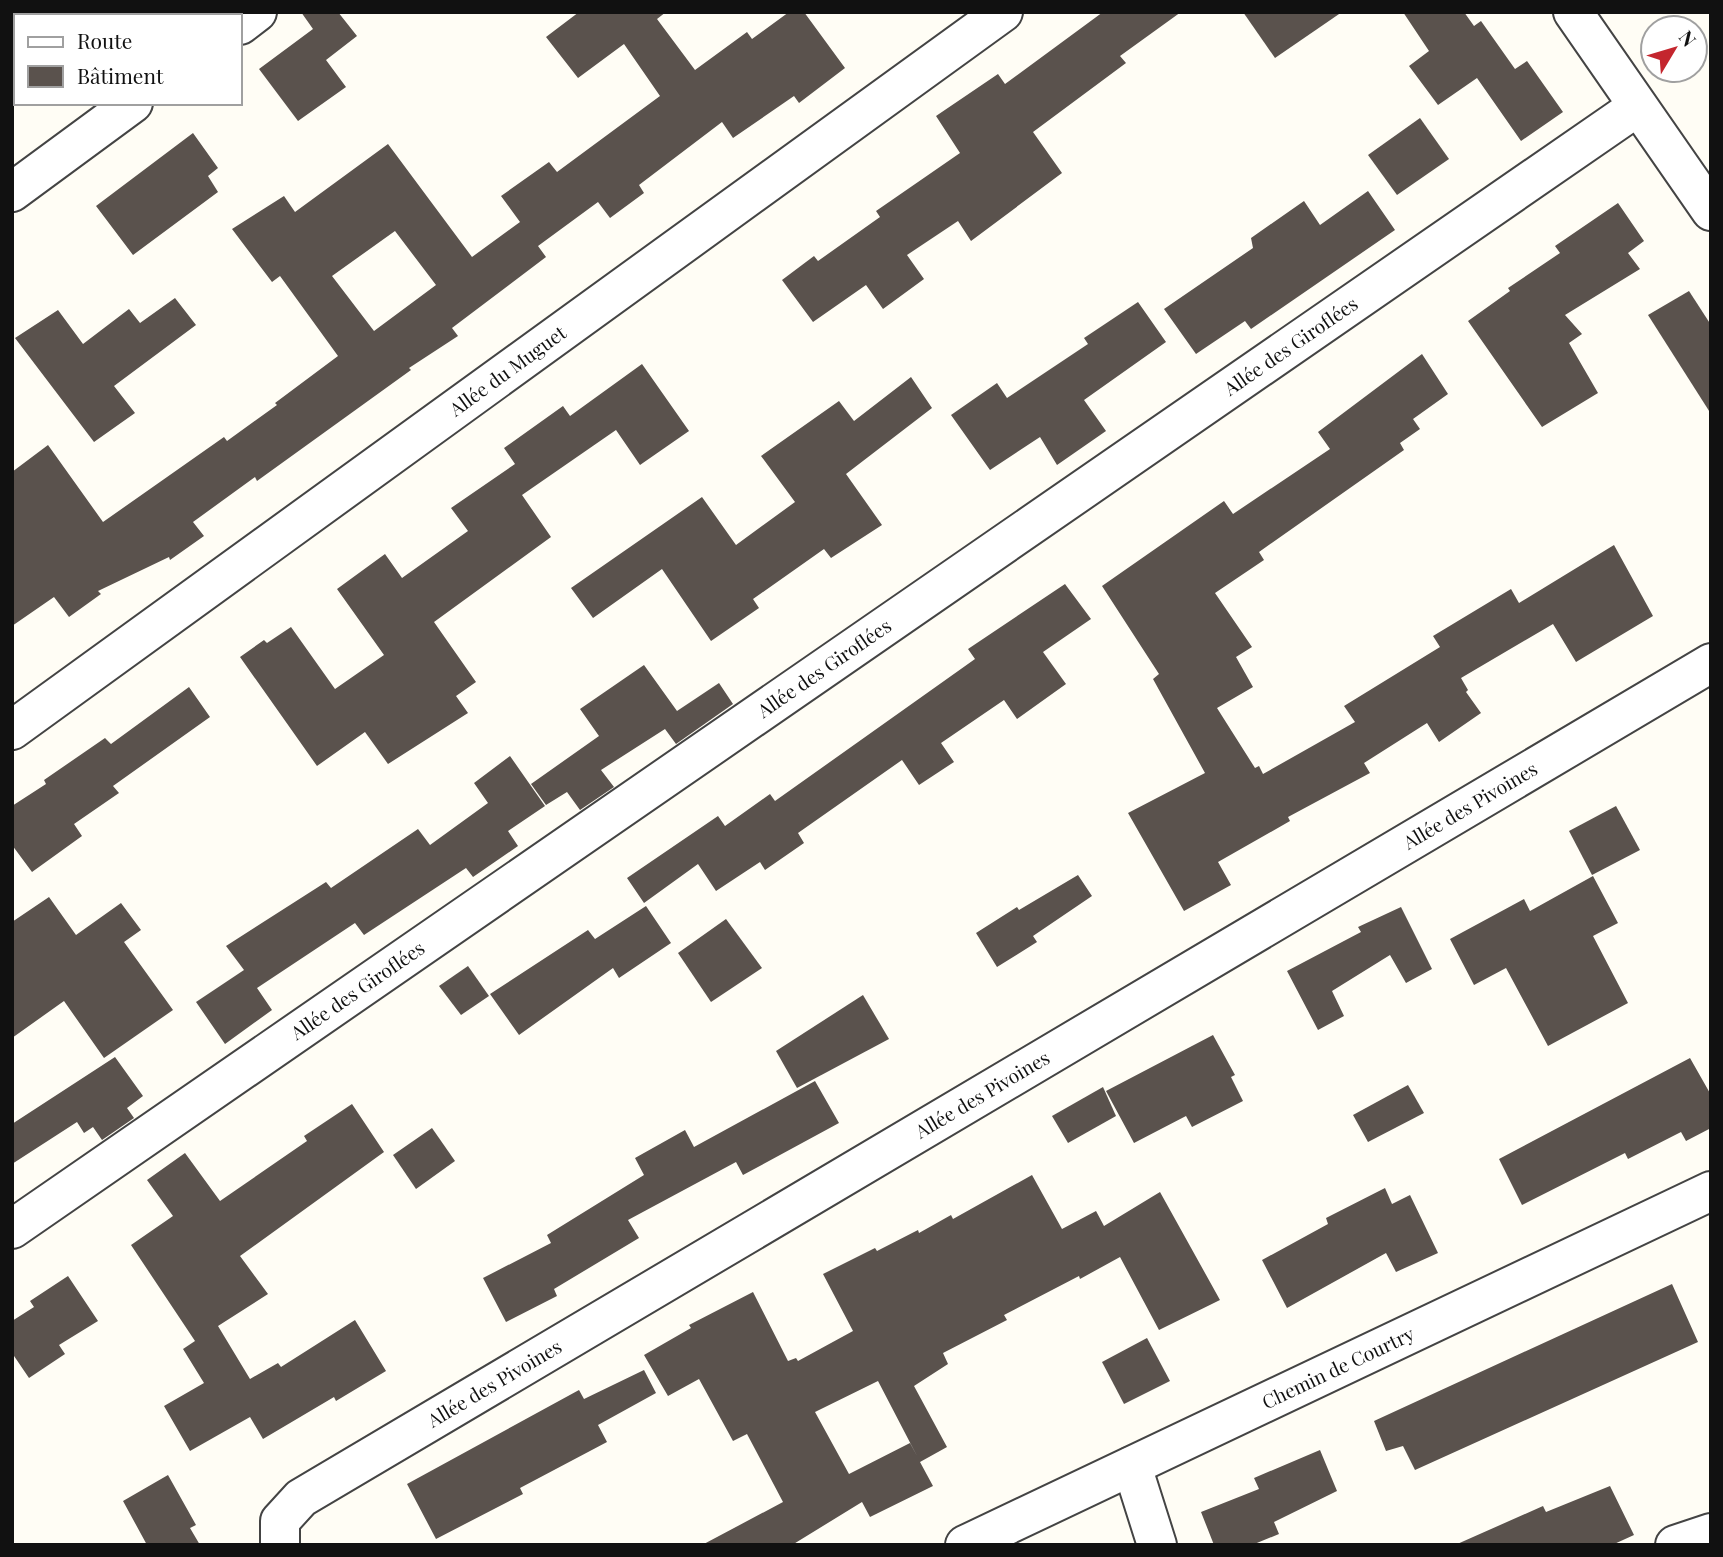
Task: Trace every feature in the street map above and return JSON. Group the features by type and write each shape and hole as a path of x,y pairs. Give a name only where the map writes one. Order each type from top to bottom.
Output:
{"street":[{"path":"242,23 257,12"},
{"name":"Allée du Muguet","path":"12,730 1003,12"},
{"path":"1573,12 1711,211"},
{"path":"12,192 130,105"},
{"name":"Allée des Giroflées","path":"12,1229 1637,107"},
{"name":"Allée des Pivoines","path":"280,1545 280,1521 301,1498 1711,663"},
{"name":"Chemin de Courtry","path":"964,1545 1711,1191"},
{"path":"1132,1466 1157,1545"},
{"path":"1675,1545 1711,1533"}],"building":[{"path":"301,12 338,12 357,36 326,60 346,87 298,121 259,69 313,29"},
{"path":"579,12 666,12 657,19 695,70 747,32 752,39 789,12 804,12 845,68 799,103 794,96 733,138 722,122 639,185 644,193 610,218 598,202 538,246 546,257 452,328 458,336 409,368 411,370 257,481 255,477 193,522 204,536 170,560 169,557 98,591 101,594 69,617 54,597 12,626 12,472 48,445 103,522 224,437 227,441 338,356 280,276 272,282 232,229 284,196 295,212 388,144 472,257 520,222 501,196 549,162 557,172 660,96 624,44 578,78 546,37","holes":["395,231 436,285 374,331 332,276"]},
{"path":"1103,12 1181,12 1120,56 1126,63 1033,132 1062,173 971,241 958,221 907,255 924,279 883,309 866,285 813,322 782,280 814,256 818,261 880,217 876,211 960,153 936,116 998,74 1005,84"},
{"path":"1243,12 1342,12 1275,58"},
{"path":"1403,12 1464,12 1474,26 1481,21 1515,69 1527,61 1563,112 1521,141 1477,78 1438,105 1409,66 1429,51"},
{"path":"1420,118 1449,159 1397,195 1368,155"},
{"path":"193,133 218,168 208,176 218,192 133,255 96,206"},
{"path":"1368,191 1395,230 1251,329 1245,321 1196,354 1164,309 1253,248 1251,238 1304,201 1320,225"},
{"path":"1618,203 1644,241 1628,253 1640,269 1565,315 1582,334 1569,343 1598,393 1542,427 1468,321 1510,291 1508,288 1560,253 1555,246"},
{"path":"1689,291 1711,325 1711,414 1648,315"},
{"path":"175,298 196,325 114,386 135,413 94,442 15,338 58,310 83,344 129,309 140,323"},
{"path":"1138,302 1166,342 1084,400 1106,431 1057,465 1040,437 990,470 951,415 997,383 1007,398 1088,344 1084,338"},
{"path":"1422,354 1448,394 1413,419 1420,429 1400,443 1404,450 1259,552 1264,560 1215,593 1252,647 1236,657 1253,687 1217,708 1255,768 1259,766 1263,774 1355,722 1344,706 1440,647 1433,636 1511,589 1519,603 1614,545 1653,616 1576,662 1553,624 1461,678 1468,690 1466,692 1481,713 1439,742 1427,723 1364,763 1370,773 1288,817 1290,821 1218,862 1231,885 1184,911 1128,813 1205,773 1153,679 1159,674 1102,586 1224,501 1233,514 1330,449 1318,432"},
{"path":"642,364 689,431 640,465 616,430 522,495 551,537 434,622 476,682 456,696 468,713 388,764 365,732 317,766 240,657 264,640 267,643 291,627 335,689 384,655 337,589 385,554 402,578 468,531 451,508 515,464 504,448 563,406 570,416"},
{"path":"911,377 932,408 846,474 882,525 831,558 824,549 753,599 759,608 711,641 662,569 593,618 571,588 702,497 736,545 795,502 761,456 839,401 854,421"},
{"path":"1065,584 1091,619 1043,652 1066,684 1017,719 1004,700 941,743 954,762 919,785 902,760 798,833 804,843 765,870 760,862 716,891 698,864 644,903 627,878 718,816 725,826 770,794 775,801 975,659 968,649"},
{"path":"644,665 677,711 719,683 733,704 676,744 665,729 601,770 614,787 580,810 567,792 546,805 531,784 599,736 580,709"},
{"path":"189,687 210,717 113,786 119,793 74,824 82,836 32,872 12,845 12,806 46,784 44,780 105,738 111,744"},
{"path":"510,756 545,806 508,831 518,846 473,877 466,868 364,935 355,923 257,988 272,1010 225,1044 196,1002 244,970 226,946 326,882 331,888 418,829 430,845 488,803 474,783"},
{"path":"1616,806 1640,850 1592,875 1569,831"},
{"path":"1078,875 1092,896 1033,936 1037,942 997,967 976,933 1017,907 1019,910"},
{"path":"1593,876 1618,923 1593,936 1628,1003 1548,1046 1506,968 1474,985 1450,939 1524,899 1530,911"},
{"path":"49,897 76,935 121,903 141,930 124,942 173,1010 104,1058 64,1001 12,1038 12,922"},
{"path":"646,906 671,943 619,978 613,968 519,1035 490,994 588,930 595,939"},
{"path":"1401,907 1432,969 1406,983 1390,955 1332,991 1344,1016 1318,1030 1287,971 1361,932 1358,927"},
{"path":"726,919 762,968 711,1002 678,953"},
{"path":"468,966 489,996 461,1015 439,986"},
{"path":"863,995 889,1039 797,1088 776,1051"},
{"path":"1213,1035 1235,1075 1231,1077 1243,1101 1192,1127 1186,1116 1134,1143 1106,1091"},
{"path":"115,1057 143,1096 127,1108 134,1118 102,1140 93,1127 84,1133 77,1122 12,1164 12,1124"},
{"path":"1690,1058 1711,1095 1711,1128 1686,1141 1681,1132 1628,1159 1625,1153 1522,1205 1499,1159"},
{"path":"815,1081 839,1123 743,1175 736,1162 628,1220 639,1238 554,1289 557,1296 506,1322 483,1278 551,1243 547,1235 644,1175 635,1158 685,1130 694,1147"},
{"path":"1408,1085 1424,1113 1368,1142 1353,1115"},
{"path":"1103,1087 1116,1116 1068,1143 1052,1116"},
{"path":"352,1104 384,1152 240,1256 268,1294 218,1326 250,1379 278,1363 281,1367 355,1320 386,1371 336,1401 334,1397 263,1439 250,1417 190,1451 164,1406 204,1383 183,1349 195,1341 131,1245 173,1216 147,1180 185,1153 220,1201 307,1141 304,1136"},
{"path":"432,1128 455,1161 416,1189 393,1155"},
{"path":"1032,1175 1062,1229 1096,1211 1104,1226 1160,1192 1220,1300 1159,1330 1120,1257 1080,1279 1079,1276 1004,1315 1007,1320 943,1353 948,1364 914,1386 947,1447 920,1462 933,1486 870,1517 862,1502 792,1545 702,1545 783,1502 747,1434 733,1441 699,1379 668,1396 644,1355 691,1328 689,1325 753,1292 788,1361 796,1358 798,1361 853,1331 823,1274 875,1248 877,1251 918,1230 919,1233 951,1215 953,1219","holes":["878,1381 917,1456 910,1443 849,1474 815,1412"]},
{"path":"1385,1188 1392,1204 1410,1195 1438,1253 1396,1272 1386,1253 1287,1308 1262,1260 1328,1224 1326,1218"},
{"path":"68,1276 98,1321 59,1345 65,1354 29,1378 12,1353 12,1321 34,1307 30,1301"},
{"path":"1672,1284 1698,1342 1415,1470 1403,1446 1386,1451 1374,1421"},
{"path":"1147,1338 1170,1381 1124,1404 1102,1362"},
{"path":"644,1370 656,1393 598,1425 607,1442 520,1488 523,1494 436,1539 407,1484 579,1390 584,1399"},
{"path":"1320,1450 1337,1491 1274,1522 1279,1534 1252,1545 1214,1545 1201,1512 1259,1489 1254,1478"},
{"path":"168,1475 196,1525 190,1528 200,1545 147,1545 123,1501"},
{"path":"1610,1486 1634,1535 1612,1545 1455,1545 1543,1506 1546,1512"}]}
